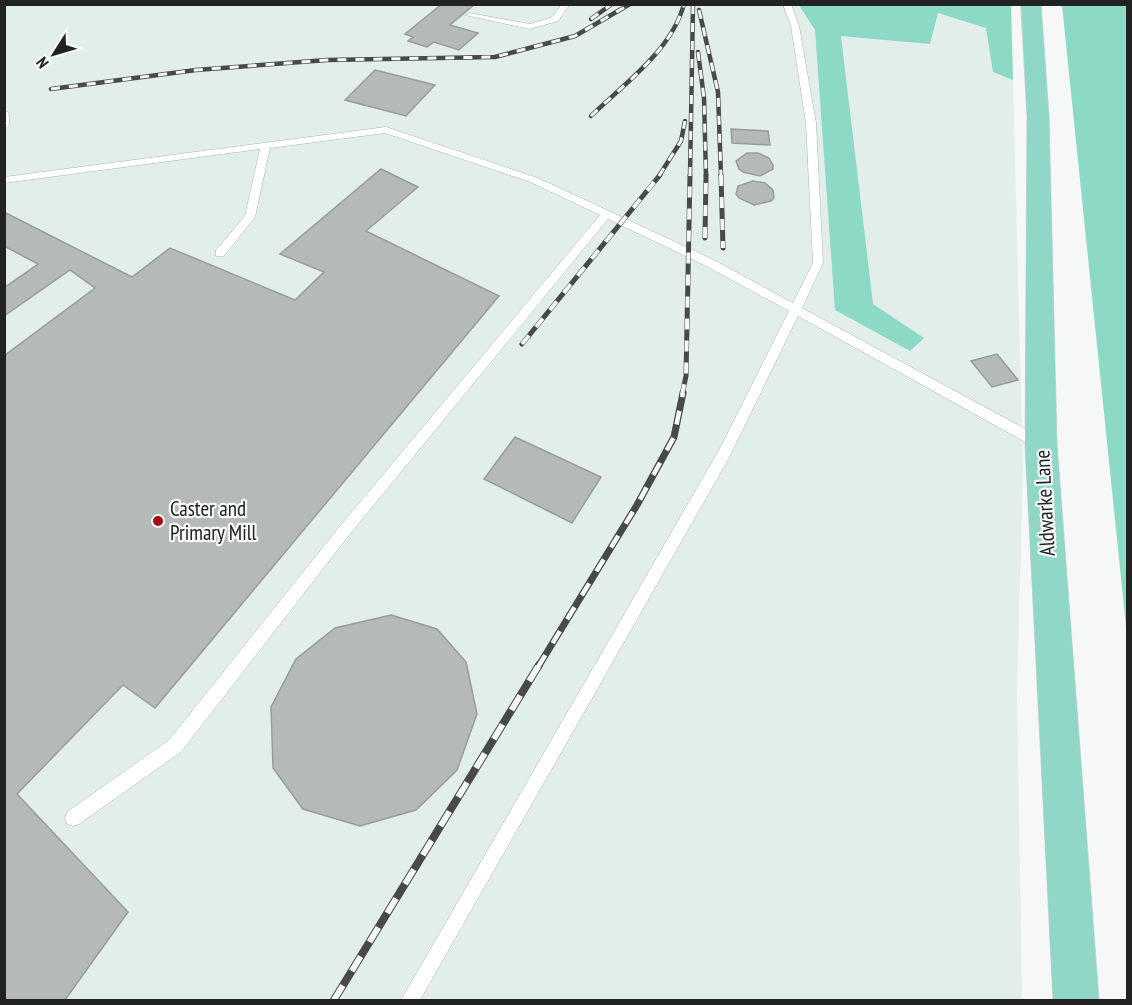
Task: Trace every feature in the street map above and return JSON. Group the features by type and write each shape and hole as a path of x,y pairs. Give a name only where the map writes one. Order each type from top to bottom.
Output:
{"main road":[{"name":"Aldwarke Lane","path":"1031,4 1038,116 1041,444 1076,1000"}],"lane":[{"path":"469,15 530,27 555,19 566,4"},
{"path":"410,1000 724,454 818,263 811,123 795,26 787,4"},
{"path":"4,113 4,126"},
{"path":"4,180 386,130 534,180 710,263 1041,444"},
{"path":"220,253 250,217 266,146"},
{"path":"73,818 175,746 341,535 607,214"}],"shaded area":[{"path":"5,5 1011,5 1023,469 1017,692 1022,1000 5,1000"}],"green space":[{"path":"799,5 1011,5 1013,80 993,72 986,28 938,13 930,44 841,36 873,304 924,338 910,351 835,310 815,30"},
{"path":"1062,5 1127,5 1127,636"}],"building":[{"path":"442,4 475,4 450,25 478,33 459,50 434,42 427,47 408,41 413,37 405,34"},
{"path":"375,70 435,85 406,116 345,100"},
{"path":"731,129 768,131 770,145 732,143"},
{"path":"747,153 758,153 769,158 773,169 760,176 743,172 736,161"},
{"name":"Caster and Primary Mill","path":"381,169 418,187 366,231 499,296 155,708 123,685 17,794 128,912 65,1000 4,1000 4,356 95,288 70,270 4,316 4,288 38,264 4,246 4,212 132,277 170,248 295,300 324,272 280,254"},
{"path":"753,181 765,183 773,190 774,198 771,201 754,205 739,198 736,194 738,186"},
{"path":"997,354 1018,380 992,387 971,361"},
{"path":"515,437 601,477 572,523 484,479"},
{"path":"391,615 437,629 466,662 477,714 457,770 416,810 360,826 303,809 273,768 271,707 296,659 335,628"}],"railway":[{"path":"591,19 612,4"},
{"path":"51,89 196,70 327,60 495,57 575,36 630,4"},
{"path":"591,116 632,79 658,51 678,21 684,4"},
{"path":"690,176 693,4"},
{"path":"699,10 718,92 721,176"},
{"path":"698,52 704,98 706,176"},
{"path":"659,176 681,141 685,121"},
{"path":"522,344 660,175"},
{"path":"682,395 686,376 690,175"},
{"path":"721,175 723,248"},
{"path":"705,238 706,176"},
{"path":"538,667 637,505 674,437 683,393"},
{"path":"334,1000 539,665"}],"place":[{"name":"Caster and Primary Mill","path":"158,521"}]}
